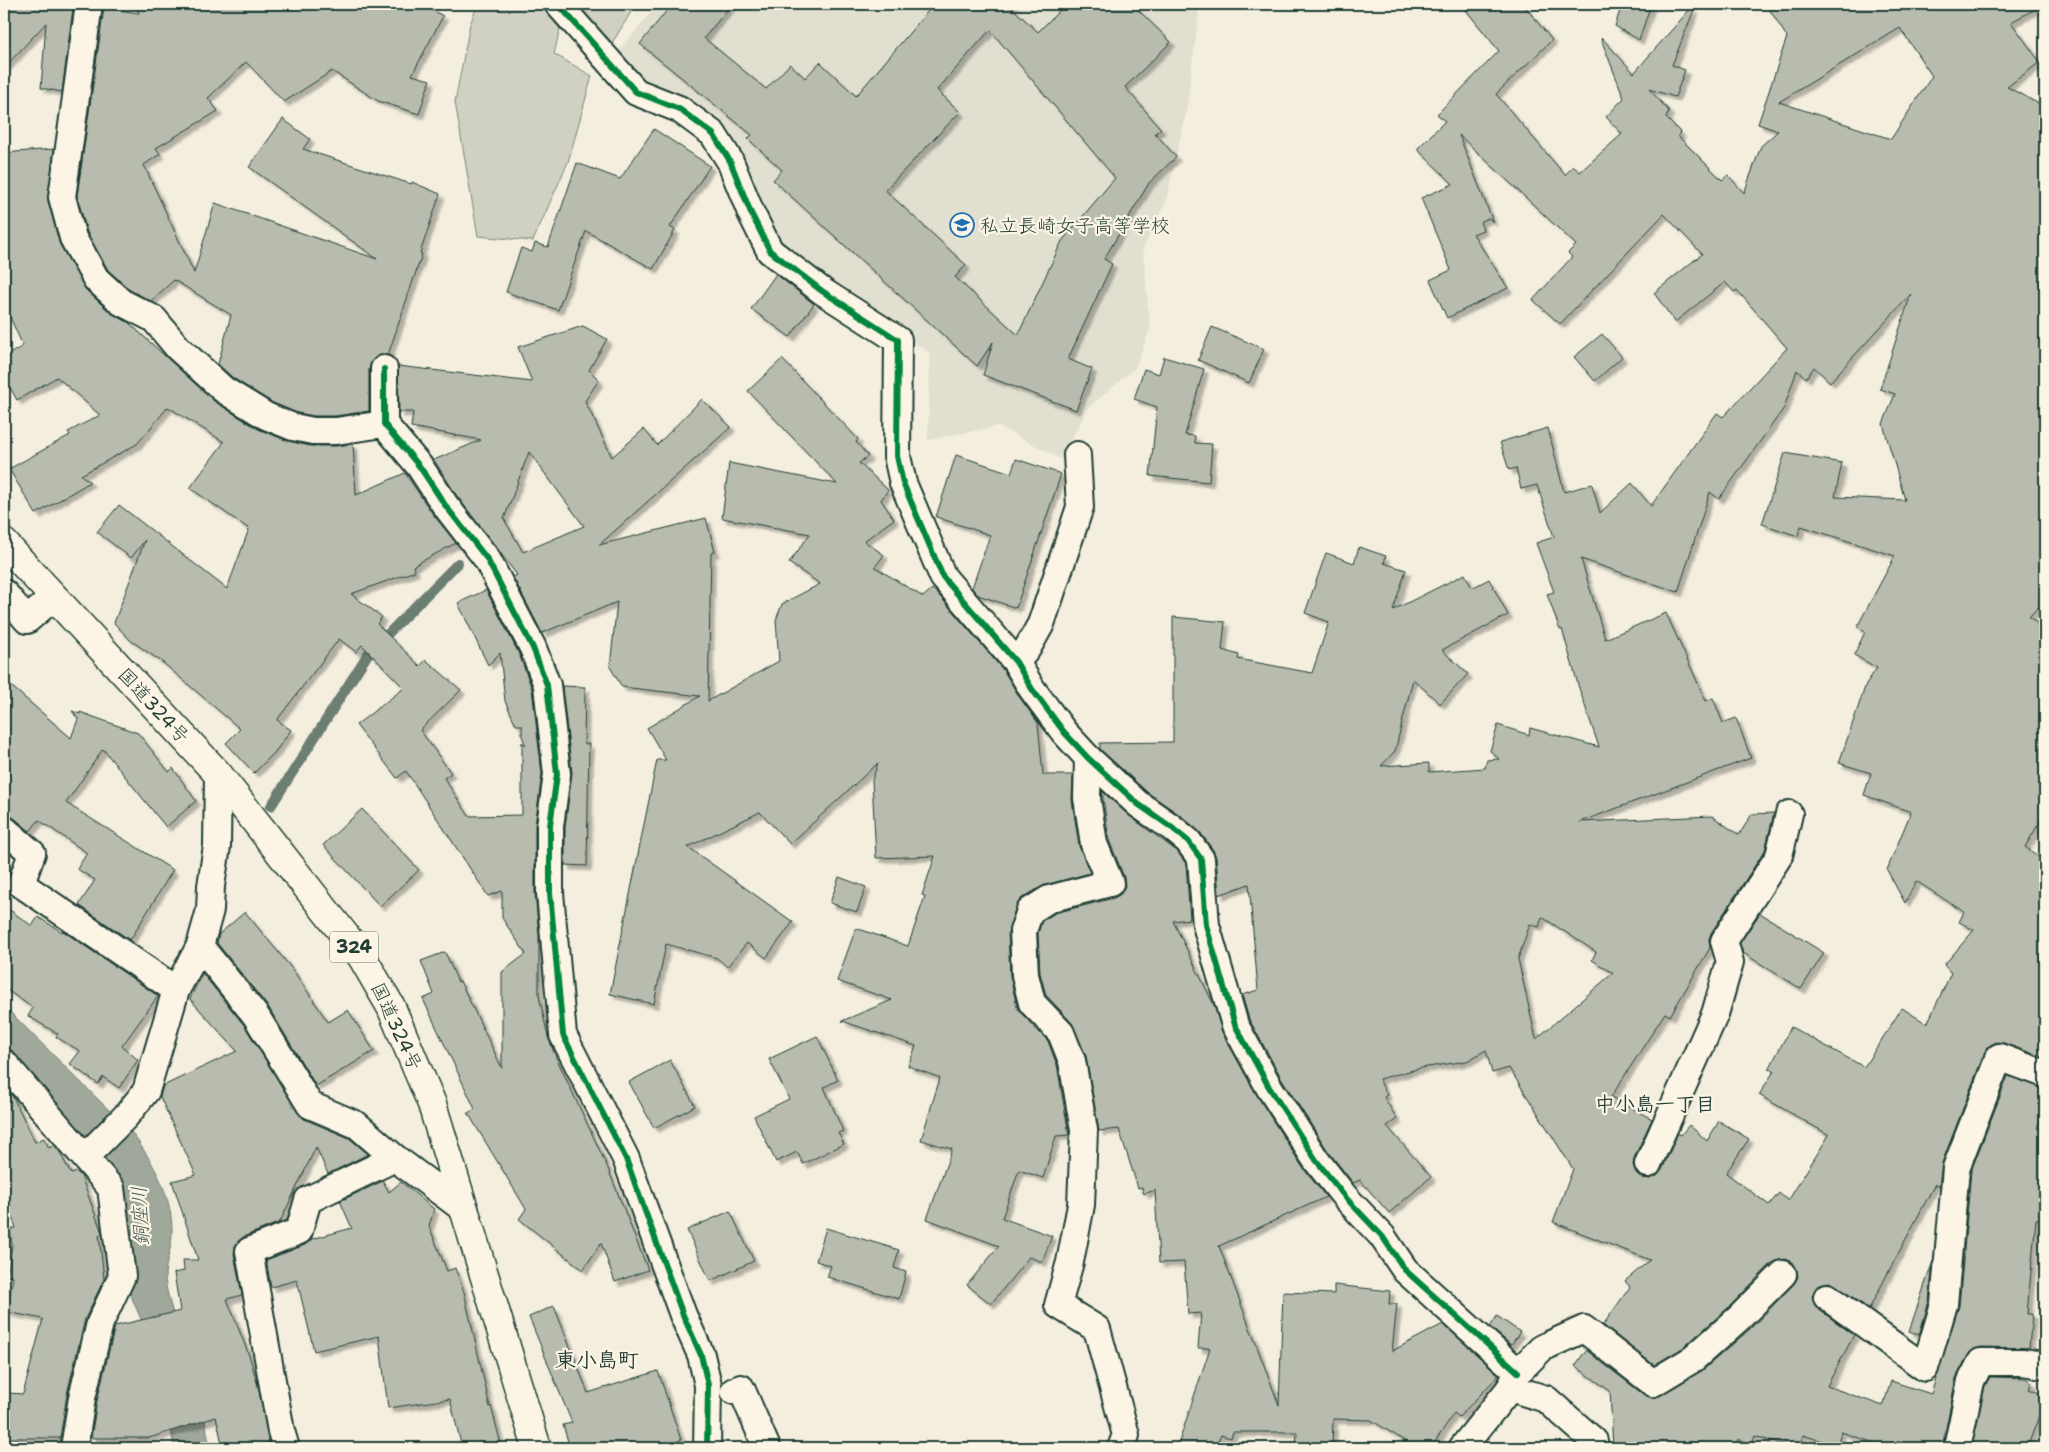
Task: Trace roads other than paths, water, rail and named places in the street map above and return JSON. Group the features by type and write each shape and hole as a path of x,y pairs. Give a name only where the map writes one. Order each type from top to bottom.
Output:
{"highway":[{"name":"国道324号","path":"4,543 218,774 362,957 391,1007 432,1104 537,1448"}],"street":[{"path":"89,4 62,197 73,238 96,278 121,302 154,319 178,348 224,390 266,416 292,427 313,431 336,431 384,424"},
{"path":"558,4 636,92 679,109 713,134 730,160 751,213 770,251 822,291 898,340 897,456 903,483 942,577 1016,662 1037,696 1064,732 1088,758 1138,804 1188,841 1201,859 1206,925 1235,1025 1269,1087 1316,1160 1345,1197 1382,1236 1405,1270 1514,1380 1546,1399 1594,1441 1595,1448"},
{"path":"384,370 384,424 420,467 445,505 487,559 533,648 547,685 557,774 550,826 550,893 564,1035 626,1159 683,1315 701,1355 708,1385 707,1448"},
{"path":"1016,662 1027,649 1041,624 1080,507 1077,455"},
{"path":"4,593 27,620 54,597"},
{"path":"1088,758 1087,798 1094,844 1110,883 1049,900 1030,911 1023,931 1025,975 1032,1004 1061,1033 1072,1061 1084,1130 1081,1205 1070,1262 1058,1305 1097,1329 1126,1435 1120,1448"},
{"path":"85,1157 126,1116 146,1091 176,990 200,946 210,910 211,886 217,846 218,774"},
{"path":"1648,1164 1716,1014 1730,962 1724,941 1779,856 1789,814"},
{"path":"4,829 32,853 21,884 176,990"},
{"path":"200,946 256,1016 310,1105 357,1125 395,1158 465,1210"},
{"path":"1827,1297 1925,1368 1944,1304 1956,1168 1999,1057 2045,1074"},
{"path":"4,1063 111,1188 122,1276 100,1323 82,1398 74,1448"},
{"path":"286,1448 281,1431 249,1251 299,1231 308,1200 395,1158"},
{"path":"1462,1448 1514,1380 1542,1348 1584,1329 1654,1383 1694,1359 1783,1274"},
{"path":"1957,1448 1971,1381 1981,1362 2022,1362 2045,1365"},
{"path":"734,1392 741,1388 767,1448"}],"water":[{"name":"銅座川","path":"4,1006 132,1133 160,1180 169,1206 172,1234 165,1273 166,1286 200,1396 210,1448 174,1448 164,1385 143,1324 126,1284 127,1224 4,1053"}],"waterway":[{"path":"271,806 368,654 458,563"}],"place":[{"name":"私立長崎女子高等学校","path":"962,225"}],"district":[{"name":"中小島一丁目","path":"1655,1104"},
{"name":"東小島町","path":"597,1360"}]}
